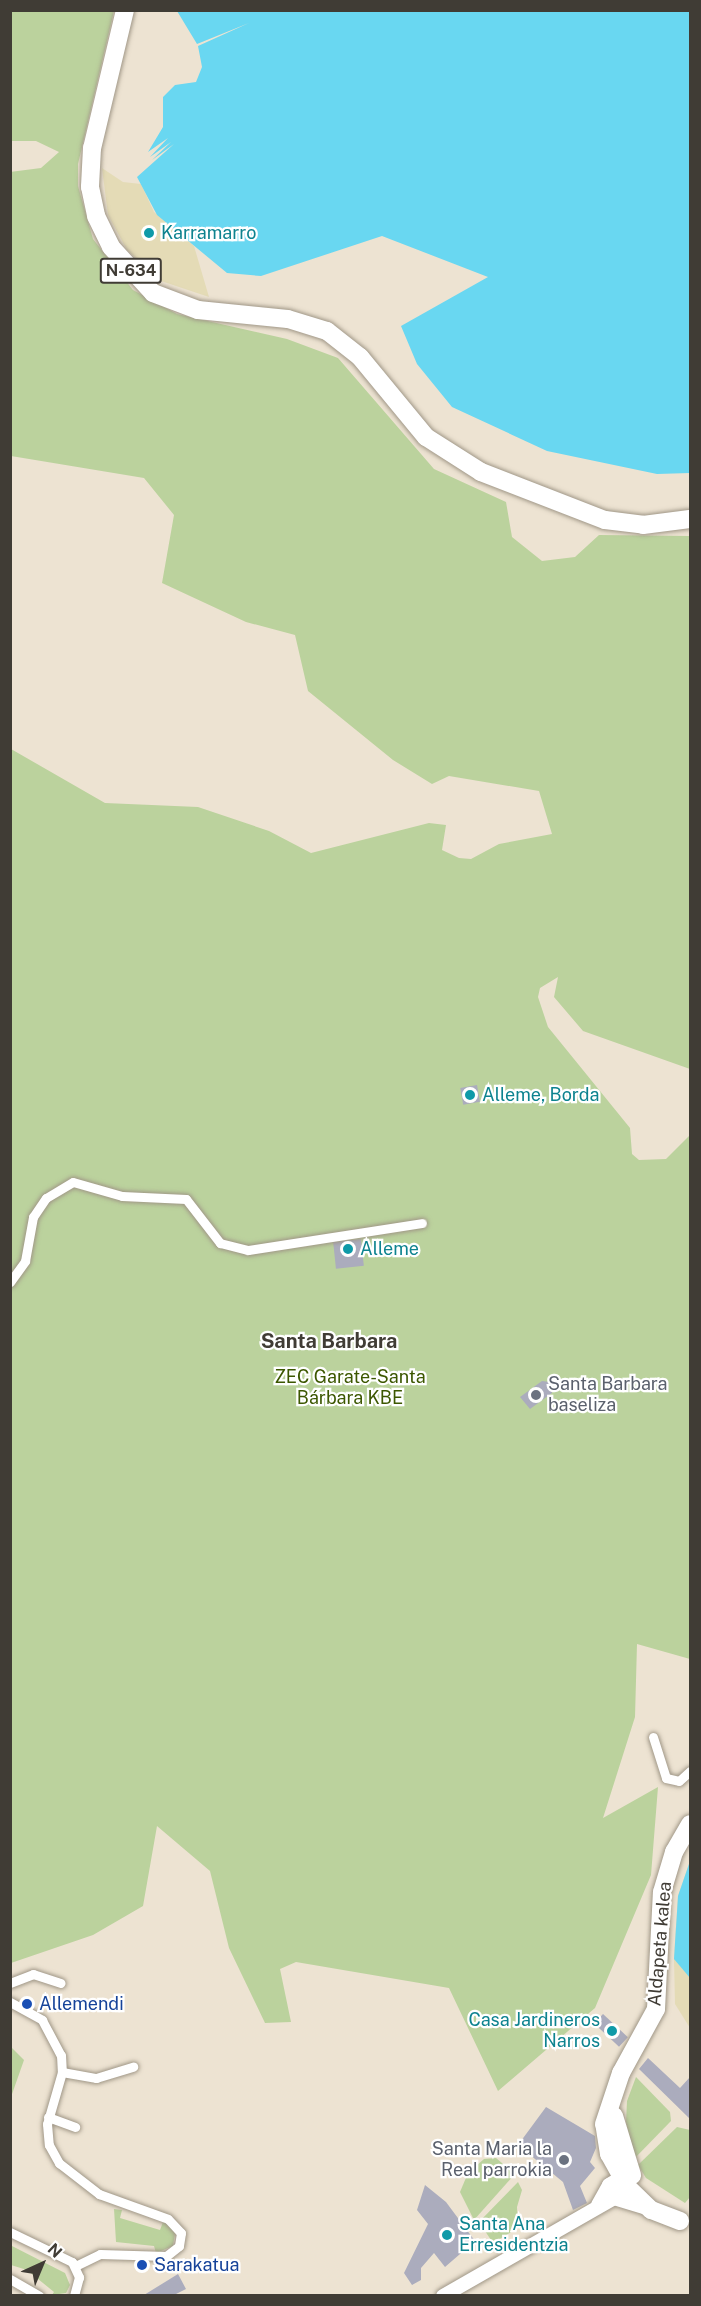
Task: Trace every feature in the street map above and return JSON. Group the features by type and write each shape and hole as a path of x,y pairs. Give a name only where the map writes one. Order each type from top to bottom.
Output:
{"highway":[{"name":"N-634","path":"125,10 92,148 90,187 96,216 111,247 153,293 198,310 288,319 327,331 360,357 426,437 481,472 605,520 643,525 690,519"},
{"name":"Aldapeta kalea","path":"621,2183 609,2154 604,2124 611,2096 656,2009 662,1892 674,1852 690,1824"},
{"path":"611,2096 621,2183 651,2210 680,2222"},
{"path":"621,2183 680,2222"}],"main road":[{"path":"444,2295 598,2205 621,2183"}],"street":[{"path":"10,1282 26,1261 33,1217 46,1198 73,1182 122,1196 186,1199 220,1243 248,1250 422,1223"},
{"path":"653,1737 666,1778 679,1781 690,1771"},
{"path":"10,1983 33,1974 61,1983"},
{"path":"10,2002 42,2020 61,2055 62,2072 48,2117 50,2145 66,2171 115,2202 172,2221 181,2233 179,2246 166,2256 100,2254 75,2265"},
{"path":"62,2072 96,2078 134,2067"},
{"path":"48,2117 75,2127"},
{"path":"10,2232 75,2265 79,2277 74,2295"},
{"path":"10,2279 39,2295"}],"green space":[{"name":"ZEC Garate-Santa Bárbara KBE","path":"11,11 114,11 78,164 78,186 93,239 133,290 177,314 287,339 338,358 434,469 506,502 512,537 542,561 575,557 599,535 690,536 690,1069 583,1031 554,997 558,977 540,988 538,997 548,1027 630,1128 632,1154 639,1160 666,1159 690,1135 690,1659 637,1644 635,1717 603,1818 658,1787 651,1875 595,2008 498,2091 449,1988 296,1962 280,1969 291,2022 265,2023 229,1948 210,1871 157,1826 143,1906 93,1935 11,1963 11,749 105,803 198,807 269,831 311,853 429,823 446,825 442,850 459,858 471,859 499,844 552,834 539,791 449,776 432,784 393,760 308,691 295,635 246,622 162,583 174,515 144,478 11,456 10,172 41,168 59,152 36,141 11,141"},
{"path":"10,2046 24,2060 11,2097 10,2096"},
{"path":"636,2077 670,2112 671,2121 634,2159 626,2122 627,2101"},
{"path":"677,2127 690,2130 690,2197 685,2203 646,2178 638,2165"},
{"path":"496,2158 515,2174 474,2220 460,2192 468,2173 484,2159"},
{"path":"518,2182 522,2190 517,2207 518,2228 493,2243 479,2222"},
{"path":"114,2209 122,2210 120,2218 160,2230 163,2222 168,2224 175,2233 173,2246 156,2253 154,2246 116,2242"},
{"path":"10,2245 65,2273 70,2285 66,2293 52,2295 54,2292 27,2270 11,2265"}],"sand":[{"name":"Karramarro","path":"102,168 123,182 141,184 154,212 194,246 209,297 161,281 127,250 108,215"},
{"path":"690,1861 690,2028 675,2004 674,1959 678,1896"}],"water":[{"path":"177,11 690,11 690,473 657,474 547,451 452,407 417,364 401,326 488,277 382,236 261,276 227,273 157,215 137,177 174,144 152,160 171,142 150,157 168,138 148,152 163,127 163,97 175,85 196,82 202,67 198,46 249,23 197,44"},
{"path":"690,1861 690,1978 674,1959 678,1896"}],"building":[{"name":"Alleme, Borda","path":"477,1085 480,1102 463,1105 460,1088"},
{"name":"Alleme","path":"361,1239 364,1266 336,1269 333,1242"},
{"name":"Santa Barbara baseliza","path":"542,1381 550,1382 552,1393 530,1409 520,1397"},
{"name":"Casa Jardineros Narros","path":"603,2014 628,2037 619,2047 594,2024"},
{"path":"648,2058 680,2088 690,2077 690,2119 639,2069"},
{"name":"Santa Maria la Real parrokia","path":"546,2107 595,2136 596,2148 590,2162 595,2168 580,2186 587,2203 573,2210 563,2182 518,2145"},
{"name":"Santa Ana Erresidentzia","path":"425,2185 446,2202 475,2241 445,2267 434,2253 421,2268 421,2280 412,2285 404,2273 428,2224 417,2210"},
{"path":"178,2274 186,2289 174,2295 144,2295"}],"place":[{"name":"Karramarro","path":"149,233"},
{"name":"Alleme, Borda","path":"470,1095"},
{"name":"Alleme","path":"348,1249"},
{"name":"Santa Barbara baseliza","path":"536,1395"},
{"name":"Allemendi","path":"27,2004"},
{"name":"Casa Jardineros Narros","path":"612,2031"},
{"name":"Santa Maria la Real parrokia","path":"564,2160"},
{"name":"Santa Ana Erresidentzia","path":"447,2235"},
{"name":"Sarakatua","path":"142,2265"}],"district":[{"name":"Santa Barbara","path":"329,1341"}]}
